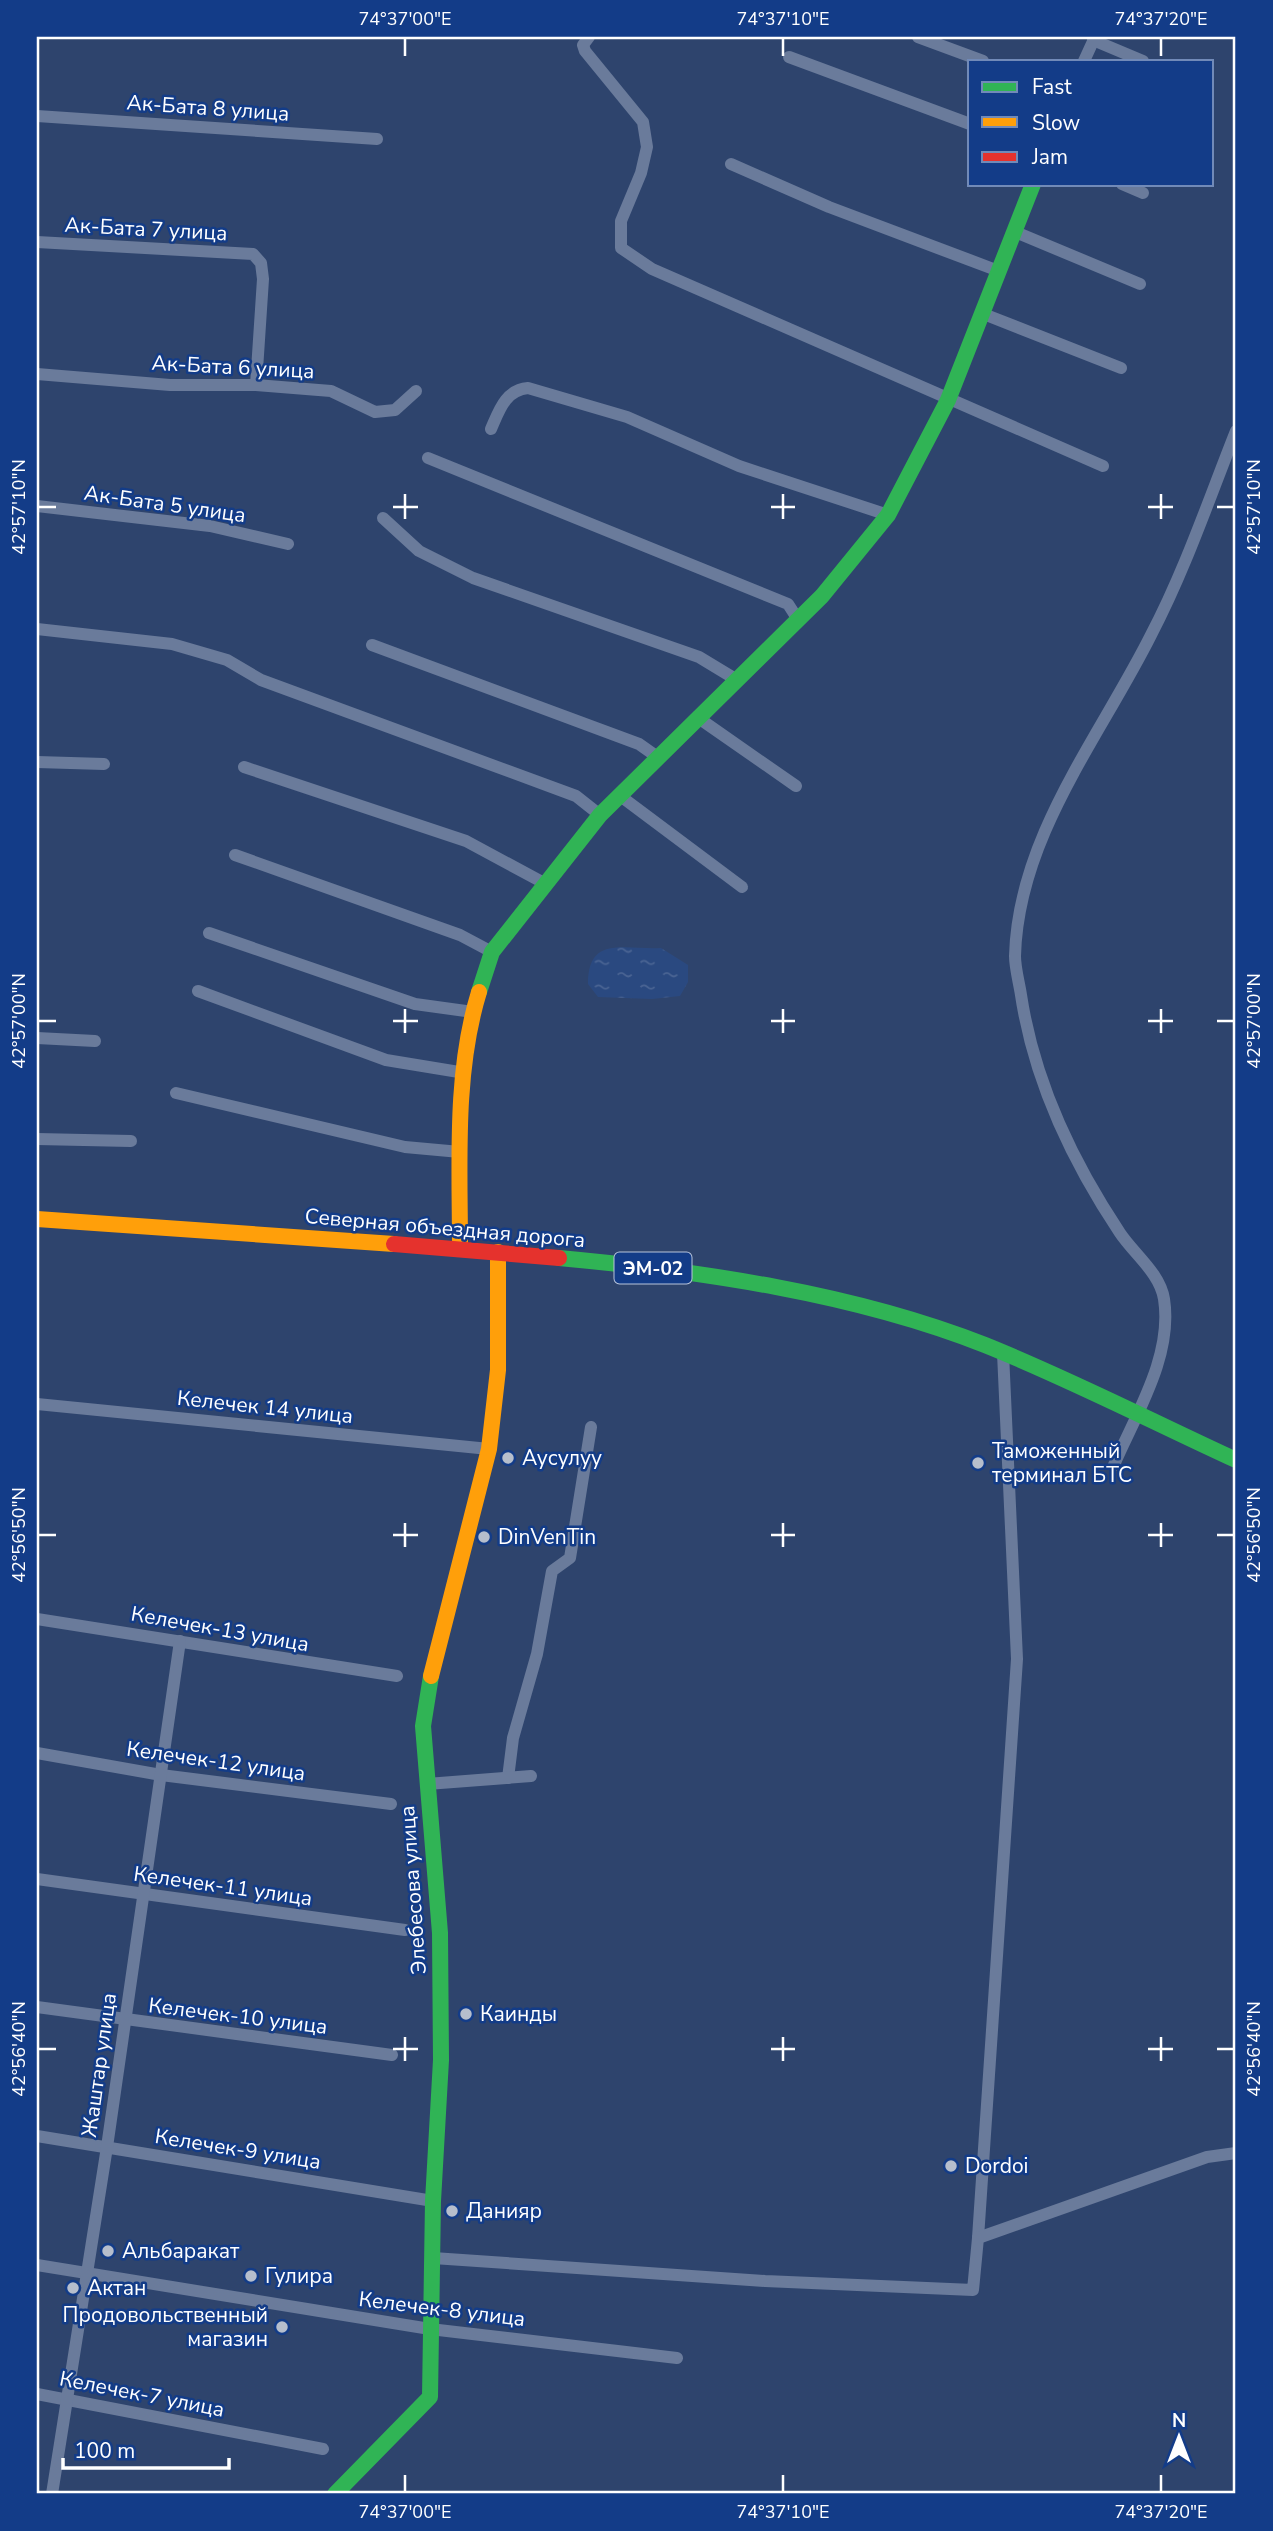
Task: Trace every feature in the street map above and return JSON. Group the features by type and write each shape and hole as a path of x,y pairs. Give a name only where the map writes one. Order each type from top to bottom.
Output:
{"main road":[{"path":"460,1249 460,1152 465,1073 473,1012 492,952 600,815 830,587 888,515 948,400 996,270 1032,186"},
{"name":"Северная объездная дорога","path":"37,1219 460,1249 645,1266 832,1299 915,1321 1003,1353 1236,1460"},
{"name":"Элебесова улица","path":"335,2494 429,2397 433,2201 441,2060 440,1933 424,1726 430,1680 489,1449 498,1370 498,1252"}],"street":[{"path":"589,37 583,46 585,51 643,122 647,147 641,173 621,220 621,248 652,269 1103,466"},
{"path":"918,37 981,60"},
{"path":"1084,60 1094,38 1141,60"},
{"path":"789,57 968,123"},
{"name":"Ак-Бата 8 улица","path":"37,116 377,139"},
{"path":"731,164 829,207 996,270"},
{"path":"1127,186 1143,193"},
{"path":"1013,231 1140,284"},
{"name":"Ак-Бата 7 улица","path":"37,242 253,254 261,263 263,279 256,386"},
{"path":"981,313 1121,368"},
{"name":"Ак-Бата 6 улица","path":"37,373 170,385 256,386 331,391 375,412 395,410 416,391"},
{"path":"491,429 502,404 517,389 528,388 627,417 739,466 888,515"},
{"path":"1114,1465 1156,1369 1165,1327 1164,1298 1159,1282 1121,1234 1064,1137 1028,1042 1015,958 1021,905 1038,845 1152,634 1236,431"},
{"path":"428,458 788,604 797,618"},
{"name":"Ак-Бата 5 улица","path":"37,506 210,526 288,544"},
{"path":"383,518 419,551 473,578 699,657 737,680"},
{"path":"37,629 172,644 227,660 261,680 576,796 600,815"},
{"path":"372,645 639,744 656,757"},
{"path":"697,718 796,786"},
{"path":"37,762 104,764"},
{"path":"244,767 466,841 544,883"},
{"path":"619,795 742,887"},
{"path":"235,855 460,935 492,952"},
{"path":"209,933 415,1004 473,1012"},
{"path":"198,991 386,1060 465,1073"},
{"path":"37,1038 95,1041"},
{"path":"176,1093 405,1147 460,1152"},
{"path":"37,1139 131,1141"},
{"path":"433,2258 765,2281 972,2290 978,2238 1017,1659 1003,1353"},
{"name":"Келечек 14 улица","path":"37,1404 489,1449"},
{"path":"508,1778 513,1738 537,1654 552,1572 570,1558 592,1427"},
{"name":"Келечек-13 улица","path":"37,1619 397,1676"},
{"name":"Жаштар улица","path":"52,2494 107,2147 180,1642"},
{"name":"Келечек-12 улица","path":"37,1753 161,1775 391,1804"},
{"path":"427,1784 531,1776"},
{"name":"Келечек-11 улица","path":"37,1880 405,1930"},
{"name":"Келечек-10 улица","path":"37,2007 392,2055"},
{"name":"Келечек-9 улица","path":"37,2136 433,2201"},
{"path":"978,2238 1207,2157 1236,2152"},
{"name":"Келечек-8 улица","path":"37,2265 430,2329 677,2358"},
{"name":"Келечек-7 улица","path":"37,2394 323,2449"}],"water":[{"path":"622,947 661,948 688,965 688,982 680,996 652,999 598,997 588,984 594,958 601,952"}],"traffic: fast":[{"path":"479,992 492,952 600,815 822,596 888,515 948,400 1032,186"},
{"path":"559,1258 721,1278 883,1311 935,1327 1017,1358 1236,1460"},
{"path":"335,2494 430,2397 433,2201 441,2060 440,1933 423,1726 431,1676"}],"traffic: slow":[{"path":"460,1249 459,1152 462,1087 465,1055 479,992"},
{"path":"37,1219 394,1244"},
{"path":"431,1676 489,1449 498,1370 498,1252"}],"traffic: jam":[{"path":"394,1244 559,1258"}],"place":[{"name":"Аусулуу","path":"508,1458"},
{"name":"Таможенный терминал БТС","path":"978,1463"},
{"name":"DinVenTin","path":"484,1537"},
{"name":"Каинды","path":"466,2014"},
{"name":"Dordoi","path":"951,2166"},
{"name":"Данияр","path":"452,2211"},
{"name":"Альбаракат","path":"108,2251"},
{"name":"Гулира","path":"251,2276"},
{"name":"Актан","path":"73,2288"},
{"name":"Продовольственный магазин","path":"282,2327"}]}
